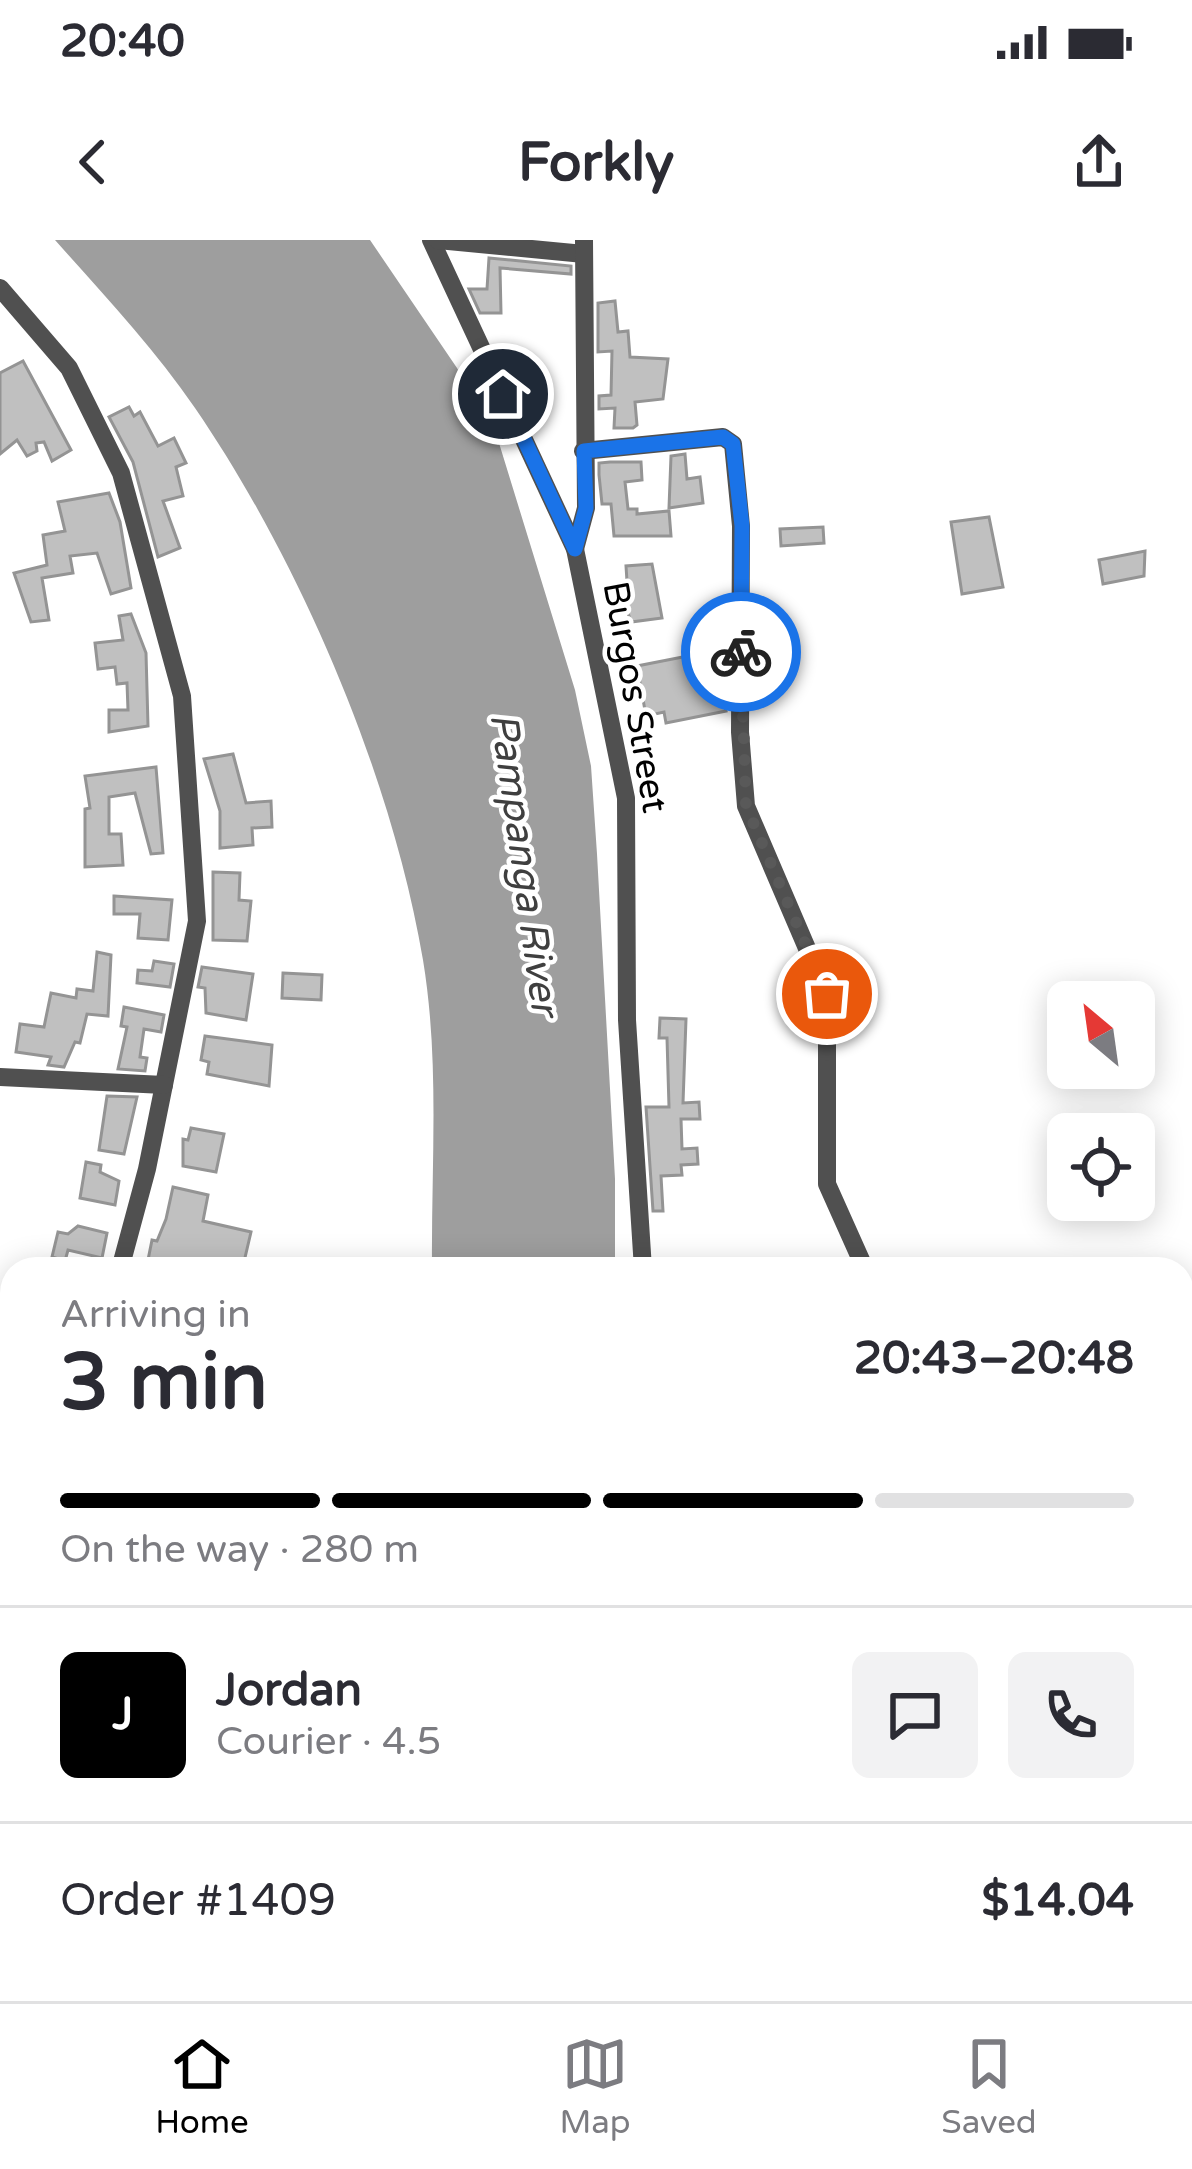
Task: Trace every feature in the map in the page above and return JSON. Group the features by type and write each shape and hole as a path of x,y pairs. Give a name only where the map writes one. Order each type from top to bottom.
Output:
{"street":[{"path":"435,240 584,247 586,508 575,549"},
{"name":"Burgos Street","path":"435,240 575,549 626,798 627,1020 642,1257"},
{"path":"0,288 69,368 121,472 182,696 197,921 123,1257"},
{"path":"584,451 723,437 733,444 742,526 740,732 746,806 827,994 827,1184 860,1257"},
{"path":"0,1077 164,1084"}],"water":[{"name":"Pampanga River","path":"55,240 370,240 457,368 499,443 575,690 591,766 615,1179 615,1257 432,1257 433,1076 428,999 409,890 389,818 337,672 271,533 195,408"}],"building":[{"path":"489,258 571,266 571,274 500,268 501,313 480,313 469,289 487,289"},
{"path":"615,301 618,332 628,331 630,357 668,359 663,399 635,402 637,425 633,428 614,428 615,408 599,409 599,396 611,395 612,351 598,352 598,303"},
{"path":"23,361 71,450 52,461 44,442 36,443 37,451 27,456 17,440 0,454 0,373"},
{"path":"129,407 134,416 140,412 158,446 174,438 186,463 176,467 183,496 163,501 180,548 158,557 133,462 109,417"},
{"path":"685,454 687,479 700,477 703,503 669,508 671,456"},
{"path":"641,462 642,480 625,482 628,509 637,509 637,514 669,511 671,536 614,536 611,504 602,504 599,463"},
{"path":"109,493 120,522 131,588 111,594 97,553 70,556 73,573 42,578 49,620 31,622 14,573 47,565 43,535 65,531 58,502"},
{"path":"989,517 1003,587 962,594 951,522"},
{"path":"823,527 824,543 781,546 780,529"},
{"path":"1145,551 1144,576 1103,584 1099,560"},
{"path":"652,564 662,618 631,622 623,598 628,597 626,566"},
{"path":"131,614 146,653 148,726 109,732 109,710 128,710 127,683 117,684 115,667 98,669 95,643 123,640 119,616"},
{"path":"708,652 713,688 720,687 726,711 666,723 664,712 646,716 637,666"},
{"path":"233,754 246,803 271,801 272,827 252,828 253,845 220,848 220,811 204,759"},
{"path":"156,767 163,853 151,854 135,793 109,797 109,834 121,834 123,865 85,867 85,809 90,808 85,776"},
{"path":"213,872 240,873 239,900 251,901 247,941 213,940"},
{"path":"114,896 172,900 168,940 138,938 140,914 114,914"},
{"path":"97,952 111,955 108,1016 87,1014 80,1043 75,1042 64,1067 48,1065 51,1057 16,1052 20,1024 44,1027 51,993 76,998 77,989 93,991"},
{"path":"154,961 174,964 170,987 137,983 138,970 152,971"},
{"path":"202,967 253,974 246,1020 206,1013 205,988 198,987"},
{"path":"283,973 322,975 321,1000 282,998"},
{"path":"124,1007 164,1015 161,1032 144,1029 140,1057 147,1058 145,1071 118,1069 127,1027 121,1026"},
{"path":"660,1018 686,1019 683,1103 699,1102 700,1119 681,1119 682,1149 697,1148 698,1164 681,1165 682,1175 661,1176 663,1211 653,1211 646,1107 669,1107 667,1038 659,1038"},
{"path":"205,1036 272,1045 269,1086 207,1074 209,1062 201,1060"},
{"path":"107,1096 137,1097 124,1154 99,1150"},
{"path":"191,1128 224,1134 216,1172 183,1166 183,1139 188,1140"},
{"path":"86,1162 101,1165 100,1172 119,1181 115,1205 80,1198"},
{"path":"173,1187 208,1195 203,1221 251,1232 245,1257 149,1257 152,1240 157,1241"},
{"path":"78,1226 107,1233 102,1257 68,1250 66,1257 52,1257 58,1232 68,1234"}],"way so far":[{"path":"741,652 746,806 755,836 827,994"}],"route":[{"path":"503,394 575,549 586,508 584,451 723,437 733,444 742,526 741,652"}]}
